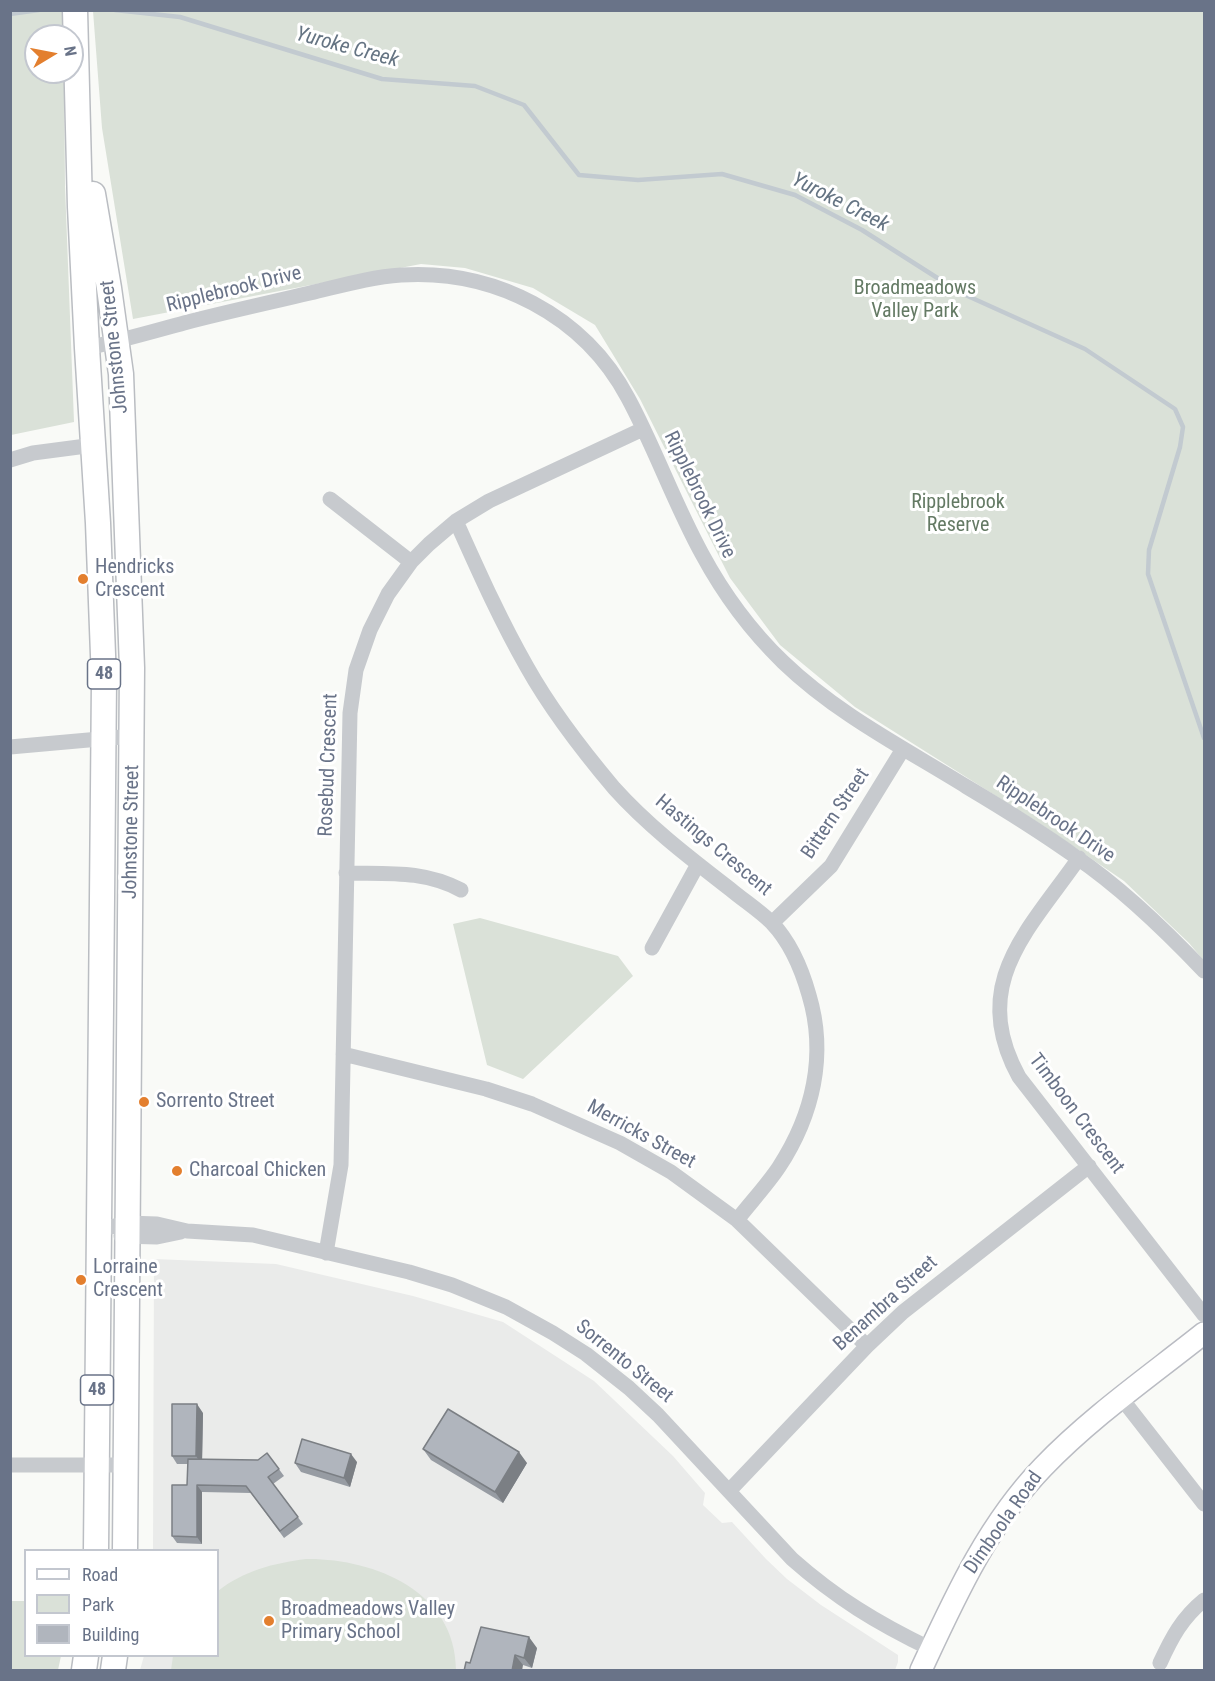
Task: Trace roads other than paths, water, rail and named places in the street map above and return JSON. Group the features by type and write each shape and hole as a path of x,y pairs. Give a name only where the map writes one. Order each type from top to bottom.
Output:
{"main road":[{"name":"Johnstone Street","path":"75,10 80,207 102,612 104,739 96,1549"},
{"name":"Johnstone Street","path":"79,118 109,288 121,374 132,668 125,1549"}],"street":[{"name":"Ripplebrook Drive","path":"87,348 184,323 368,280 399,275 458,276 507,290 533,302 580,335 614,373 702,553 723,589 752,628 782,661 840,710 1079,858 1140,907 1204,971"},
{"name":"Rosebud Crescent","path":"326,1253 341,1165 350,713 356,670 370,630 388,594 411,562 456,521 489,501 643,429"},
{"path":"10,460 41,452 94,445"},
{"path":"330,499 411,562"},
{"name":"Hastings Crescent","path":"456,521 522,659 556,714 591,760 651,825 772,924 790,948 804,978 814,1009 818,1039 817,1066 805,1118 792,1146 778,1168 737,1220"},
{"path":"10,747 133,736"},
{"name":"Bittern Street","path":"772,924 831,866 903,749"},
{"name":"Timboon Crescent","path":"1079,858 1015,949 1006,967 999,1009 1003,1042 1019,1077 1204,1315"},
{"path":"652,948 698,864"},
{"path":"346,873 423,875 444,881 461,890"},
{"name":"Merricks Street","path":"343,1054 486,1089 558,1115 620,1143 672,1172 737,1220 867,1346"},
{"name":"Benambra Street","path":"729,1491 867,1346 922,1296 1089,1166"},
{"name":"Sorrento Street","path":"98,1230 127,1230 157,1224 187,1231 253,1235 409,1272 452,1285 506,1307 586,1354 630,1388 666,1423 792,1559 816,1580 843,1601 888,1628 931,1649"},
{"name":"Dimboola Road","path":"921,1671 967,1573 1014,1501 1042,1468 1071,1440 1204,1333"},
{"path":"1122,1399 1204,1504"},
{"path":"10,1465 125,1465"},
{"path":"1160,1663 1179,1625 1190,1611 1204,1600"}],"waterway":[{"name":"Yuroke Creek","path":"10,14 39,10"},
{"name":"Yuroke Creek","path":"115,10 180,17 382,79 475,86 524,105 579,175 638,180 722,174 795,195 862,230 961,293 1085,349 1175,409 1183,427 1180,447 1149,550 1148,574 1204,738"}],"place":[{"name":"Hendricks Crescent","path":"83,579"},
{"name":"Sorrento Street","path":"144,1102"},
{"name":"Charcoal Chicken","path":"177,1171"},
{"name":"Lorraine Crescent","path":"81,1280"},
{"name":"Broadmeadows Valley Primary School","path":"269,1621"}],"park label":[{"name":"Broadmeadows Valley Park","path":"915,300"},
{"name":"Ripplebrook Reserve","path":"958,514"}]}
